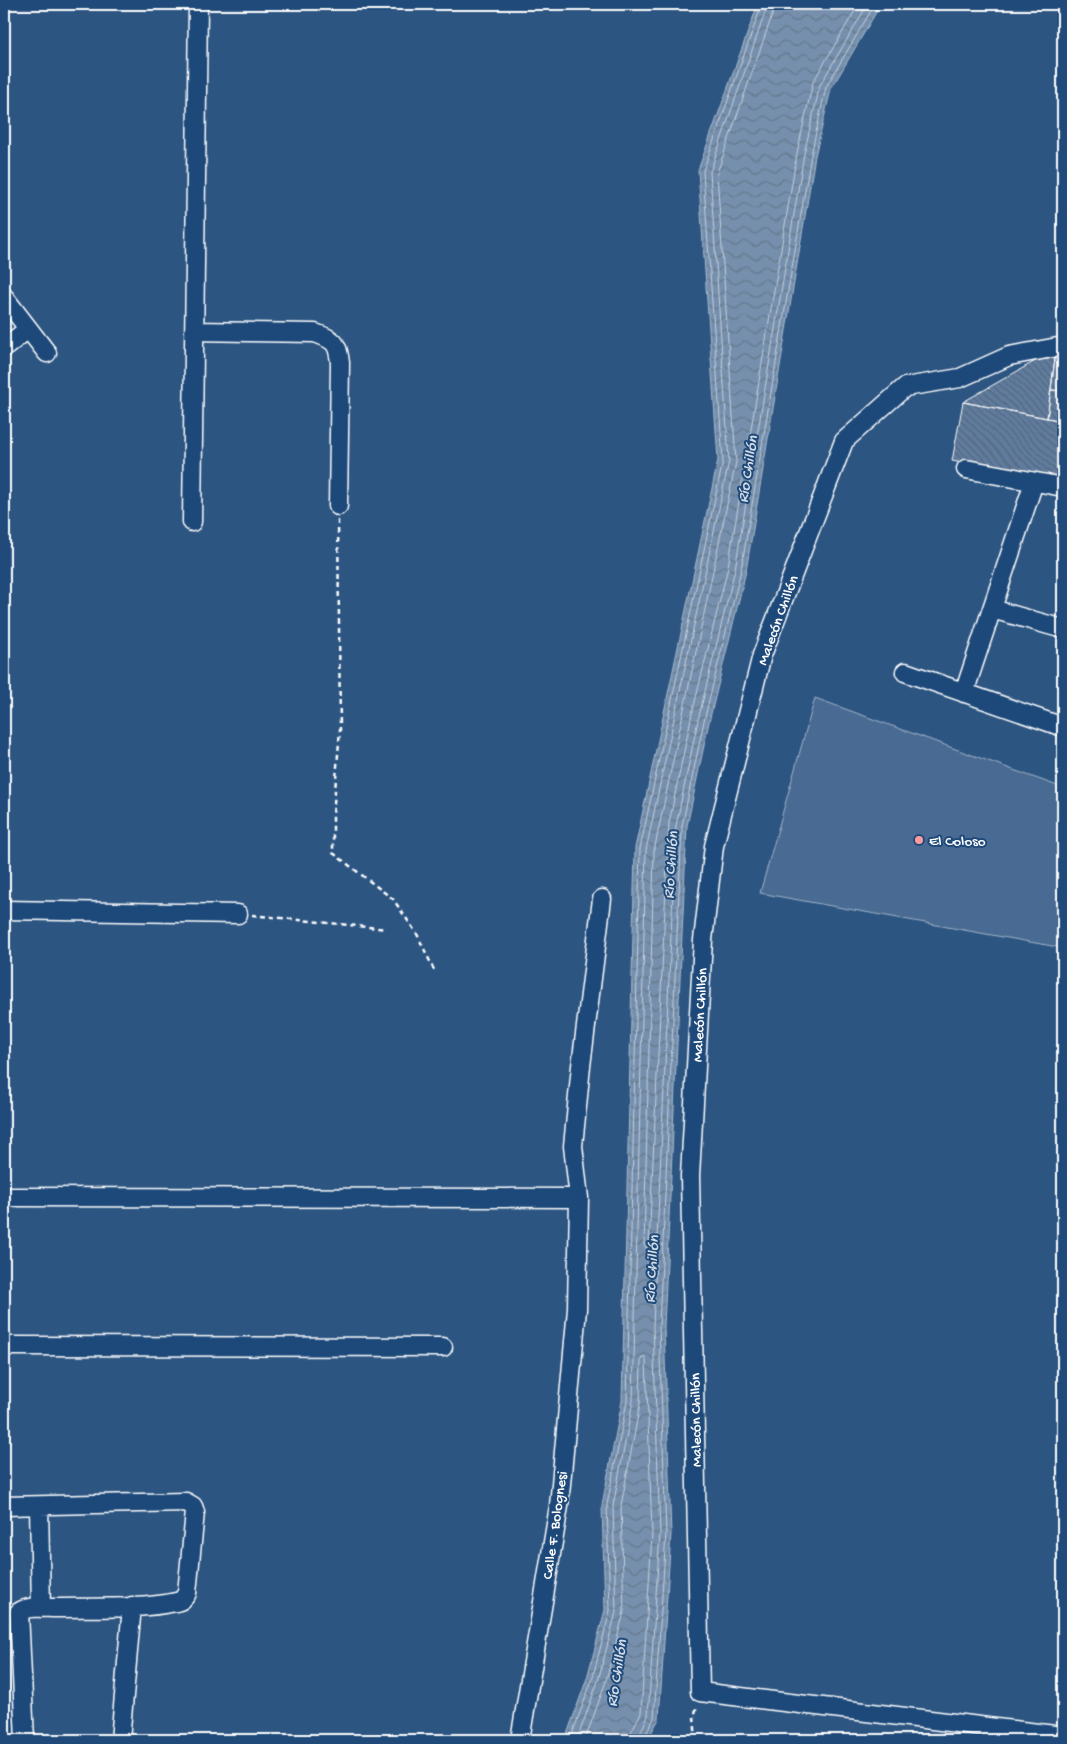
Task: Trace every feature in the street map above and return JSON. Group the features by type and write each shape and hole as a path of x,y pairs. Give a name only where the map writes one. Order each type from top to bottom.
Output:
{"street":[{"path":"192,522 198,4"},
{"path":"4,296 47,353"},
{"path":"4,348 28,328"},
{"path":"194,332 315,333 332,340 339,349 340,363 338,506"},
{"name":"Malecón Chillón","path":"700,1692 690,1176 703,940 714,846 762,655 844,441 905,387 960,378 1009,356 1063,346"},
{"path":"966,469 1063,487"},
{"path":"964,693 1034,482"},
{"path":"992,609 1063,629"},
{"path":"906,672 1063,727"},
{"name":"Calle F. Bolognesi","path":"520,1740 558,1506 577,1309 579,1198 573,1146 602,899"},
{"path":"4,910 238,914"},
{"path":"4,1197 579,1198"},
{"path":"4,1346 443,1347"},
{"path":"4,1506 186,1502 193,1506 195,1512 187,1593 184,1599 177,1602 132,1606 22,1609 18,1616 24,1740"},
{"path":"39,1506 41,1608"},
{"path":"120,1740 132,1606"},
{"path":"700,1692 1063,1736"}],"path":[{"path":"338,506 340,730 333,816 333,853 393,899 417,934 434,970"},
{"path":"238,914 321,924 386,928"},
{"path":"696,1740 694,1717 700,1692"}],"shaded area":[{"name":"El Coloso","path":"815,698 1063,788 1063,948 760,893"}],"water":[{"name":"Río Chillón","path":"758,4 881,4 831,89 815,156 746,571 709,722 687,826 664,1327 671,1534 659,1719 647,1740 565,1740 587,1678 605,1610 602,1505 622,1401 635,848 718,460 698,170"}],"building":[{"path":"1063,357 1063,391 1051,390 1055,358"},
{"path":"1055,358 1047,418 963,402 1037,360"},
{"path":"1051,390 1063,391 1063,421 1047,418"},
{"path":"963,402 1063,421 1063,481 952,461"}],"place":[{"name":"El Coloso","path":"919,840"}]}
